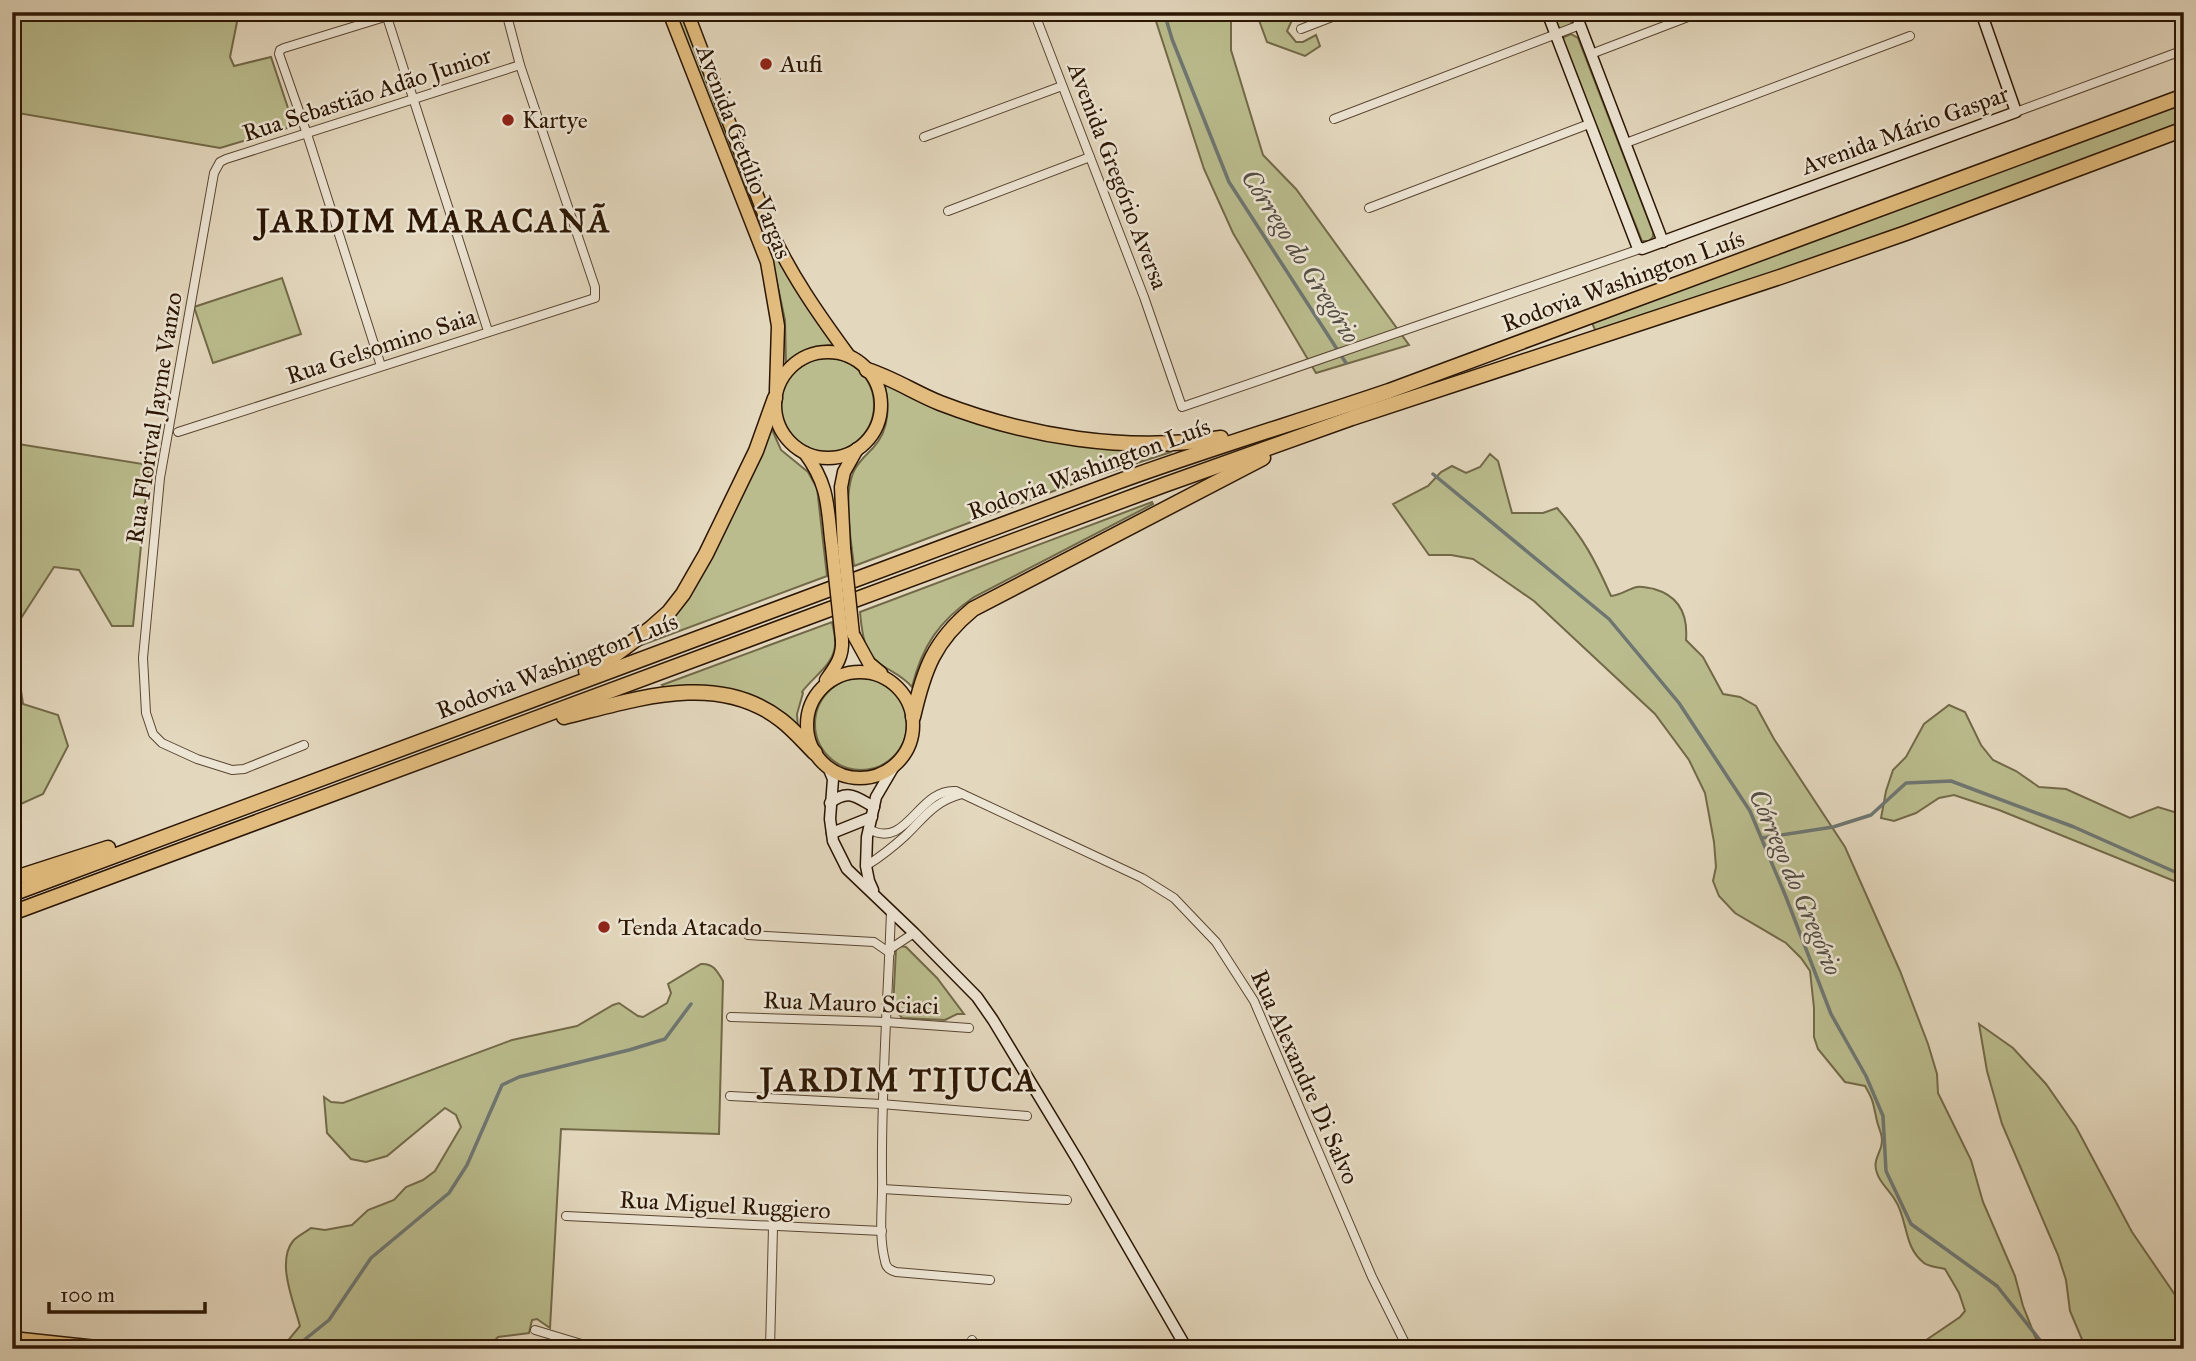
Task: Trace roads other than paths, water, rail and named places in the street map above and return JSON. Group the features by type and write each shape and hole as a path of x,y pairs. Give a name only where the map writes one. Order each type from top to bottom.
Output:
{"highway":[{"name":"Rodovia Washington Luís","path":"12,894 1192,454 1281,428 1533,339 2184,96"},
{"name":"Rodovia Washington Luís","path":"12,915 1164,485 1352,418 1805,268 2184,128"},
{"path":"867,370 882,374 911,391 972,414 1025,429 1079,439 1145,443 1193,442 1281,428"},
{"path":"484,718 607,661 668,612 683,594 706,554 756,450 776,395"},
{"path":"914,717 922,680 936,647 958,621 973,609 1240,469 1352,418"},
{"path":"502,732 663,694 706,692 745,700 764,709 780,719 815,753"},
{"path":"12,879 243,807"},
{"path":"12,1330 78,1345"},
{"path":"16,1340 106,1349"}],"main road":[{"name":"Avenida Getúlio Vargas","path":"669,12 767,262 778,326 776,395"},
{"name":"Avenida Getúlio Vargas","path":"687,12 782,257 849,356"},
{"path":"838,548 844,471 857,449 870,437 878,421 880,403 877,385 867,370 849,356 831,352 813,354 797,362 784,375 776,395 776,415 781,430 815,466 826,493 838,548 848,637 839,662 812,701 808,714 809,741 815,753 828,767 843,776 860,779 877,776 893,768 903,758 914,731 914,717 899,688 869,663 848,637"},
{"path":"805,453 822,458 840,457 857,449"},
{"path":"820,690 834,678 851,672 869,672 886,678"}],"street":[{"path":"381,366 280,58 280,50 386,14 401,12"},
{"path":"506,12 520,65"},
{"name":"Avenida Gregório Aversa","path":"1034,12 1165,355 1182,407 1640,249"},
{"path":"1301,29 1345,12"},
{"path":"1547,12 1640,249"},
{"path":"1575,12 1663,242"},
{"path":"1591,54 1701,12"},
{"path":"1981,12 2016,112"},
{"path":"386,14 488,331"},
{"path":"1334,119 1580,25"},
{"path":"1626,144 1910,36"},
{"name":"Avenida Mário Gaspar","path":"1640,249 2184,50"},
{"name":"Rua Sebastião Adão Junior","path":"226,159 520,65"},
{"name":"Rua Gelsomino Saia","path":"178,432 595,298 595,287 520,65"},
{"path":"924,136 1062,86"},
{"path":"1369,208 1589,124"},
{"path":"948,211 1090,157"},
{"name":"Rua Florival Jayme Vanzo","path":"226,159 220,162 214,173 160,478 143,658 146,713 153,734 162,743 197,759 232,770 244,769 304,745"},
{"path":"828,767 833,779 830,819 833,841 840,858 847,869 976,997 993,1020 1187,1349"},
{"path":"876,896 869,881 865,855 876,797 893,768"},
{"path":"869,829 880,835 892,834 936,795 952,790 962,794"},
{"path":"866,866 906,835 936,804 962,794"},
{"name":"Rua Alexandre Di Salvo","path":"962,794 1142,878 1174,898 1196,918 1216,942 1254,1001 1372,1277 1408,1349"},
{"path":"830,803 843,796 855,795 873,812"},
{"path":"832,833 873,812"},
{"path":"840,858 866,866"},
{"path":"891,911 881,1104 882,1231 885,1263 889,1269 896,1272 990,1280"},
{"path":"890,951 914,933"},
{"path":"748,935 874,942 890,951"},
{"name":"Rua Mauro Sciaci","path":"731,1017 886,1022 969,1028"},
{"path":"730,1096 881,1104 1027,1116"},
{"path":"883,1189 1067,1200"},
{"name":"Rua Miguel Ruggiero","path":"566,1216 882,1231"},
{"path":"770,1349 773,1227"},
{"path":"535,1330 598,1349"},
{"path":"972,1340 977,1349"}],"waterway":[{"name":"Córrego do Gregório","path":"1164,12 1172,39 1229,182 1346,363"},
{"name":"Córrego do Gregório","path":"1433,474 1609,619 1679,703 1750,811 1831,1014 1866,1076 1883,1116 1886,1171 1911,1224 1997,1286 2047,1349"},
{"path":"1762,838 1833,827 1871,815 1906,783 1951,781 2074,827 2184,876"},
{"path":"293,1349 329,1320 371,1258 449,1193 467,1165 502,1085 519,1077 665,1039 691,1004"}],"place":[{"name":"Aufi","path":"766,64"},
{"name":"Kartye","path":"508,120"},
{"name":"Tenda Atacado","path":"604,927"}],"district":[{"name":"JARDIM MARACANÃ","path":"434,221"},
{"name":"JARDIM TIJUCA","path":"899,1080"}]}
